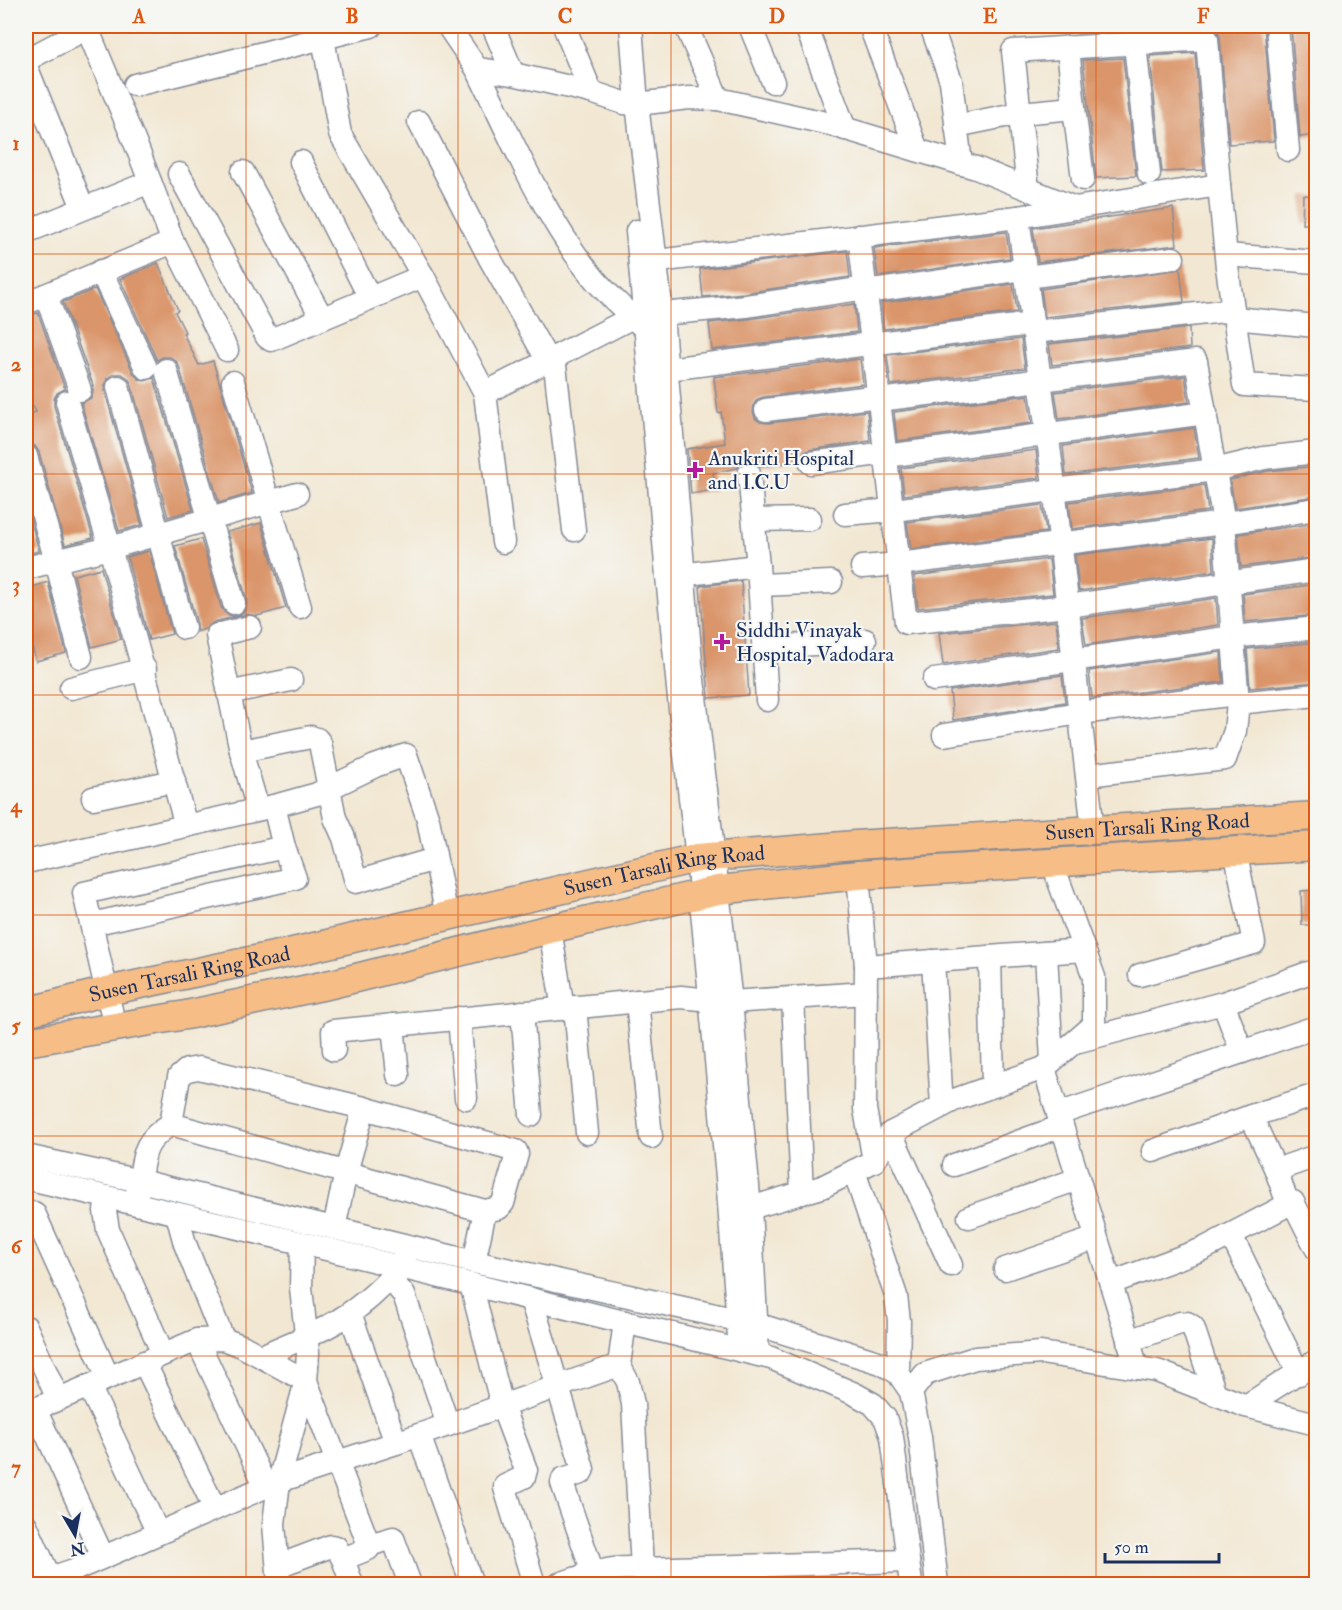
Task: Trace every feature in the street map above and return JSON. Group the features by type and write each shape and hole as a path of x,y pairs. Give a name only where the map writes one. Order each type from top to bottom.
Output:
{"main road":[{"name":"Susen Tarsali Ring Road","path":"26,1012 107,991 293,952 706,857 855,845 1317,816"},
{"name":"Susen Tarsali Ring Road","path":"26,1042 186,1015 336,982 550,928 708,892 858,875 1317,846"}],"street":[{"path":"135,85 371,26"},
{"path":"448,26 477,69 523,163 559,228 592,277 648,329 667,369 682,729 706,857 720,1001 750,1208 747,1322"},
{"path":"493,26 513,74"},
{"path":"564,26 591,92"},
{"path":"617,26 657,261 662,314"},
{"path":"630,26 631,103 648,329 675,576"},
{"path":"686,26 718,99"},
{"path":"750,26 773,82"},
{"path":"806,26 845,129"},
{"path":"870,26 917,150"},
{"path":"931,26 951,81 960,164"},
{"path":"1277,26 1288,150"},
{"path":"26,60 89,27 173,242 228,350"},
{"path":"1028,189 1013,51 1068,47 1134,34 1206,32 1226,255 1244,385 1317,389"},
{"path":"1134,34 1149,174"},
{"path":"322,38 340,134 423,276 485,393 503,542"},
{"path":"1068,47 1083,179"},
{"path":"26,66 83,208"},
{"path":"477,69 513,74 631,103 688,98 718,99 845,129 917,150 1075,208"},
{"path":"956,126 1020,113 1074,108"},
{"path":"419,122 489,256 551,359 574,530"},
{"path":"301,162 370,298"},
{"path":"243,172 322,318"},
{"path":"179,174 267,337 271,340 276,340 322,318 423,276"},
{"path":"26,232 150,182"},
{"path":"657,261 1018,217 1219,185"},
{"path":"1018,217 1055,490 1093,830"},
{"path":"859,236 906,623 1068,606 1317,570"},
{"path":"173,242 36,299 74,396 110,548 145,669 186,826"},
{"path":"1226,255 1317,262"},
{"path":"485,393 551,359 648,329 662,314 1173,258"},
{"path":"101,271 156,369 211,519 234,603"},
{"path":"667,369 873,344 1033,328 1234,314 1317,326"},
{"path":"766,410 1039,381 1196,361 1224,523 1238,699 1235,731 1225,759 1087,774"},
{"path":"233,382 300,607"},
{"path":"118,387 184,628"},
{"path":"811,463 1206,413"},
{"path":"845,514 1215,470 1264,458 1317,452"},
{"path":"26,456 81,657"},
{"path":"749,474 759,576 767,700"},
{"path":"26,568 110,548 297,494"},
{"path":"862,567 1224,523 1317,509"},
{"path":"754,520 810,519"},
{"path":"675,576 759,576 831,582"},
{"path":"92,924 295,878 284,847 241,751 217,635 250,627"},
{"path":"934,680 1233,637 1317,628"},
{"path":"763,648 865,640"},
{"path":"71,688 145,669"},
{"path":"228,693 291,680"},
{"path":"944,735 1080,713 1238,699 1317,696"},
{"path":"241,751 311,737 320,743 335,818 344,838 356,882 435,859"},
{"path":"27,856 186,826 266,808 317,794 375,766 406,755 428,819 447,917"},
{"path":"93,798 174,781"},
{"path":"115,1027 84,893 284,847"},
{"path":"1140,975 1254,943 1235,850"},
{"path":"750,1208 822,1187 864,1166 891,1133 942,1106 1048,1065 1094,1025 1094,977 1058,879 1054,862"},
{"path":"858,875 866,966 864,1166 896,1296 898,1373"},
{"path":"550,928 569,1008 587,1132"},
{"path":"866,966 1084,950"},
{"path":"1046,953 1048,1065 1060,1120 1137,1368"},
{"path":"990,957 993,1086"},
{"path":"933,961 942,1106"},
{"path":"1074,1042 1223,1003 1308,973"},
{"path":"334,1050 333,1031 681,996 720,1001 866,993"},
{"path":"793,998 802,1193"},
{"path":"637,1001 651,1137"},
{"path":"720,1001 727,1177 749,1352"},
{"path":"1223,1003 1242,1052"},
{"path":"522,1012 531,1115"},
{"path":"459,1018 466,1098"},
{"path":"393,1025 398,1075"},
{"path":"954,1165 1060,1120 1242,1052 1317,1027"},
{"path":"135,1204 146,1147 152,1138 171,1124 179,1077 187,1070 199,1068 363,1108 516,1151 513,1174 503,1203 499,1208 485,1211 171,1124"},
{"path":"1153,1151 1317,1095"},
{"path":"334,1228 363,1108"},
{"path":"1251,1116 1276,1170 1288,1204"},
{"path":"891,1133 951,1265"},
{"path":"26,1156 56,1174 107,1197 302,1243 395,1273 471,1284 749,1352 771,1358 855,1394 873,1404 885,1418 892,1437 911,1584"},
{"path":"1276,1170 1317,1156"},
{"path":"56,1174 47,1203 42,1209 30,1215 158,1533"},
{"path":"26,1178 56,1174 140,1181 474,1262 747,1322 881,1363 898,1373 912,1392 920,1437 937,1584"},
{"path":"969,1217 1078,1179"},
{"path":"107,1197 105,1211 108,1230 153,1358 215,1509"},
{"path":"1111,1283 1203,1249 1293,1202 1314,1238"},
{"path":"474,1262 485,1211"},
{"path":"177,1214 185,1244 223,1339"},
{"path":"1231,1235 1308,1367 1246,1406"},
{"path":"1005,1269 1096,1238"},
{"path":"302,1243 301,1288 309,1353 306,1381 273,1484 277,1579 331,1546 336,1547 343,1559 352,1584"},
{"path":"262,1356 325,1328 350,1313 395,1273 413,1247"},
{"path":"395,1273 448,1425"},
{"path":"471,1284 502,1406 526,1473"},
{"path":"526,1473 563,1479 581,1473 583,1469 531,1299"},
{"path":"350,1313 396,1443"},
{"path":"625,1322 619,1365 628,1382 633,1404 642,1569"},
{"path":"1128,1341 1180,1323 1187,1323 1193,1327 1215,1394"},
{"path":"26,1327 58,1399"},
{"path":"103,1557 30,1411 197,1340 223,1339 243,1346 306,1381 369,1545"},
{"path":"197,1340 273,1484"},
{"path":"912,1392 925,1374 975,1358 1041,1353 1157,1371 1246,1406 1317,1425"},
{"path":"26,1525 41,1581 77,1577 103,1557 273,1484 619,1365"},
{"path":"419,1435 472,1584"},
{"path":"526,1473 524,1477 506,1485 505,1488 534,1584"},
{"path":"563,1479 562,1483 593,1573"},
{"path":"343,1559 368,1549 369,1545 393,1538 410,1584"},
{"path":"561,1584 593,1573 629,1567 642,1569 908,1561"}],"building":[{"path":"1077,26 1120,26 1120,31 1077,33"},
{"path":"1211,26 1264,26 1274,141 1229,144 1220,38 1218,31"},
{"path":"1291,26 1317,26 1317,135 1300,137"},
{"path":"1195,53 1204,170 1162,172 1150,56"},
{"path":"1123,58 1136,176 1096,178 1083,60"},
{"path":"1303,195 1317,196 1317,224 1302,224"},
{"path":"1173,208 1177,245 1038,262 1033,228"},
{"path":"1006,232 1010,258 878,277 874,248"},
{"path":"847,251 850,277 703,297 700,269"},
{"path":"158,263 178,310 175,312 185,332 183,333 199,365 213,361 252,493 219,503 179,366 170,357 157,360 120,279"},
{"path":"1180,269 1184,302 1045,317 1041,289"},
{"path":"1013,284 1017,312 884,329 881,303"},
{"path":"95,289 134,374 144,381 154,378 193,510 168,517 131,383 122,374 114,374 105,383 105,391 142,525 119,531 81,403 91,398 93,385 63,302"},
{"path":"854,304 857,332 712,350 709,323"},
{"path":"38,313 65,389 57,393 54,406 93,538 65,545 39,452 35,446 26,443 26,415 36,412 26,393 26,316"},
{"path":"1189,328 1190,348 1052,365 1049,344"},
{"path":"1021,339 1025,368 891,385 887,355"},
{"path":"860,359 863,384 764,397 758,399 754,404 753,412 755,418 760,422 768,423 867,411 870,441 809,450 802,453 798,462 760,466 747,461 741,463 737,468 713,473 715,490 691,494 687,449 725,443 721,412 718,413 714,377"},
{"path":"1185,376 1189,402 1059,419 1055,392"},
{"path":"1028,395 1032,423 897,441 894,412"},
{"path":"1194,428 1199,458 1066,475 1063,446"},
{"path":"1036,450 1039,478 904,495 901,468"},
{"path":"1317,466 1317,496 1235,508 1230,480 1268,471"},
{"path":"1204,485 1208,511 1072,529 1069,502"},
{"path":"26,503 39,551 26,554"},
{"path":"1042,505 1046,532 911,549 907,522"},
{"path":"261,523 286,608 257,616 247,614 214,622 197,632 197,624 175,546 201,539 221,607 225,613 237,616 244,612 247,600 227,532"},
{"path":"1317,523 1317,557 1241,567 1238,534"},
{"path":"1212,538 1214,571 1079,591 1075,555"},
{"path":"149,551 172,634 149,640 127,557"},
{"path":"1049,559 1053,594 918,608 914,576"},
{"path":"101,568 121,639 92,647 74,575"},
{"path":"741,581 749,695 709,698 700,586"},
{"path":"48,582 66,653 36,661 26,626 26,589"},
{"path":"1317,584 1317,615 1245,622 1243,594"},
{"path":"1216,598 1218,625 1086,645 1082,618"},
{"path":"1056,621 1059,648 943,665 939,633"},
{"path":"1317,642 1317,682 1250,688 1247,649"},
{"path":"1221,652 1223,682 1092,698 1089,671"},
{"path":"1062,675 1065,702 953,720 950,691"},
{"path":"1317,890 1317,925 1302,925 1301,891"}],"place":[{"name":"Anukriti Hospital and I.C.U","path":"695,470"},
{"name":"Siddhi Vinayak Hospital, Vadodara","path":"722,642"}]}
